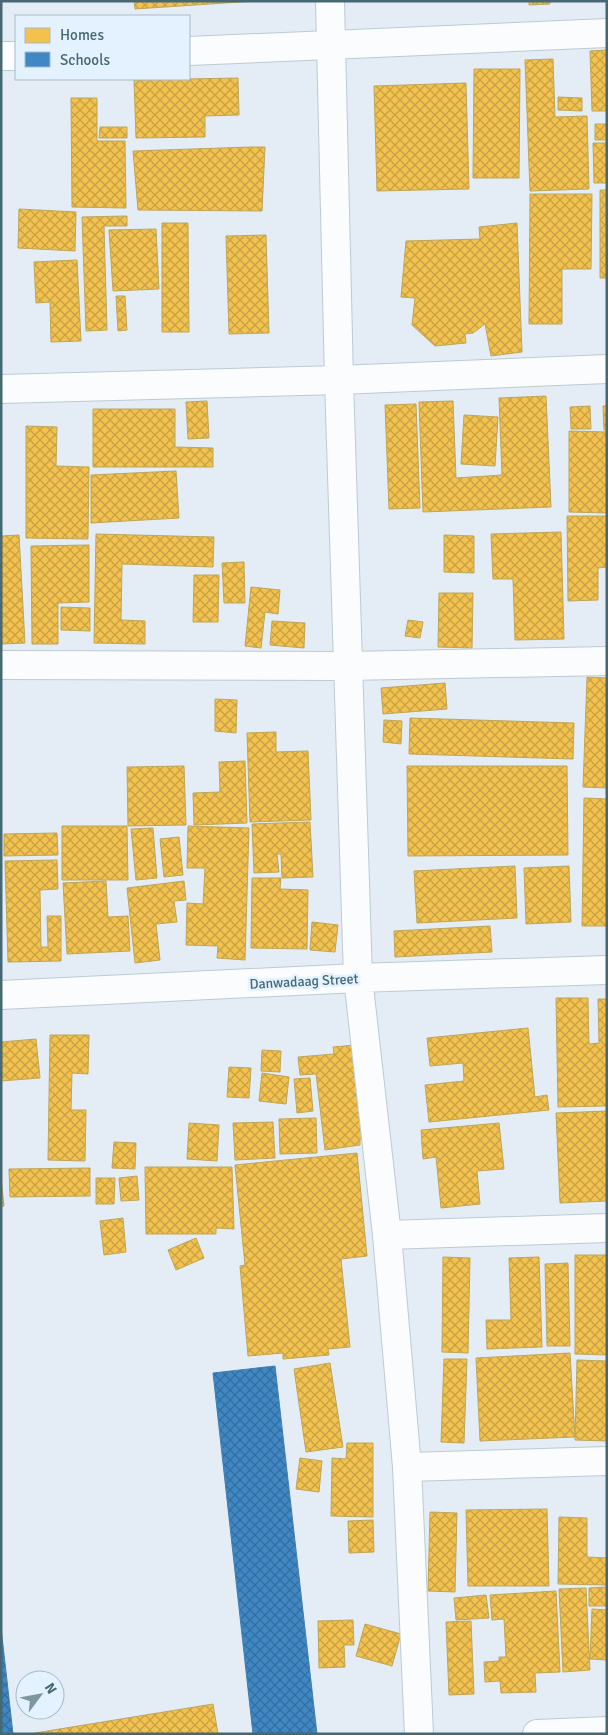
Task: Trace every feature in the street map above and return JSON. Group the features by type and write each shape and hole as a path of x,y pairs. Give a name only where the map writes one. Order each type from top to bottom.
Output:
{"street":[{"path":"330,1 338,380 358,978 387,1235 406,1467 419,1734"},
{"path":"190,50 331,46 607,33"},
{"path":"1,56 15,56"},
{"path":"1,389 338,380 607,369"},
{"path":"1,666 347,666 607,662"},
{"name":"Danwadaag Street","path":"1,995 358,978 607,970"},
{"path":"387,1235 607,1228"},
{"path":"406,1467 607,1461"},
{"path":"537,1734 607,1731"}],"building: Homes":[{"path":"134,1 255,1 135,9"},
{"path":"529,1 550,1 550,4 529,5"},
{"path":"607,50 607,111 592,111 590,51"},
{"path":"553,59 555,117 587,116 589,189 530,191 525,60"},
{"path":"474,69 520,69 519,178 473,178"},
{"path":"238,78 239,115 205,116 205,137 136,138 134,80"},
{"path":"466,83 469,189 377,191 374,86"},
{"path":"558,97 582,98 582,111 558,110"},
{"path":"71,98 97,98 97,141 125,141 126,208 72,207"},
{"path":"595,124 607,124 607,140 595,140"},
{"path":"100,127 127,127 127,138 99,138"},
{"path":"593,143 607,143 607,183 594,183"},
{"path":"265,147 262,211 138,210 133,151"},
{"path":"600,190 607,190 607,278 600,278"},
{"path":"530,194 592,194 591,269 562,269 562,324 529,324"},
{"path":"19,209 76,212 75,251 18,248"},
{"path":"127,216 127,226 104,226 107,330 86,331 82,217"},
{"path":"162,223 188,223 189,332 162,332"},
{"path":"517,223 522,352 491,356 485,324 473,333 465,334 466,343 435,346 412,325 415,298 401,297 406,241 480,239 479,227"},
{"path":"156,229 159,289 113,291 109,230"},
{"path":"266,235 269,333 229,334 226,236"},
{"path":"77,260 81,341 51,342 50,302 36,303 34,262"},
{"path":"116,296 125,296 127,330 118,331"},
{"path":"546,396 551,507 423,512 419,402 453,401 456,478 502,475 499,398"},
{"path":"207,401 209,438 188,439 186,402"},
{"path":"416,404 420,508 389,509 385,405"},
{"path":"590,406 591,429 571,429 570,407"},
{"path":"603,406 607,406 607,430 604,430"},
{"path":"93,409 175,409 175,447 213,448 213,467 93,467"},
{"path":"464,415 498,417 495,466 461,464"},
{"path":"26,426 57,427 56,466 89,467 88,539 26,538"},
{"path":"569,431 607,432 607,513 569,512"},
{"path":"176,471 179,518 91,523 91,475"},
{"path":"567,516 607,516 607,567 598,568 598,600 568,601"},
{"path":"561,532 564,639 515,640 513,579 493,579 491,534"},
{"path":"96,534 214,537 213,567 122,564 121,620 145,621 145,644 94,643"},
{"path":"19,535 25,643 1,644 1,536"},
{"path":"444,535 474,536 474,573 444,572"},
{"path":"89,545 89,602 58,603 58,644 32,644 31,546"},
{"path":"244,562 245,603 224,603 222,563"},
{"path":"194,575 219,575 218,622 193,622"},
{"path":"251,587 280,590 278,614 265,612 261,648 245,646"},
{"path":"439,593 473,593 472,648 438,647"},
{"path":"61,607 90,608 90,631 61,630"},
{"path":"408,620 423,622 420,638 405,636"},
{"path":"272,621 305,623 304,648 270,645"},
{"path":"587,677 607,678 607,788 583,787"},
{"path":"445,683 447,709 383,714 381,688"},
{"path":"215,699 237,700 236,733 215,731"},
{"path":"410,718 574,723 573,759 409,754"},
{"path":"384,720 402,721 401,744 383,742"},
{"path":"276,732 276,752 308,751 311,820 250,822 247,733"},
{"path":"245,761 247,823 194,825 193,793 220,792 219,762"},
{"path":"184,766 186,825 128,826 127,767"},
{"path":"407,766 567,766 568,855 408,856"},
{"path":"584,798 607,799 607,926 582,926"},
{"path":"310,822 313,877 282,878 281,854 277,854 279,872 254,873 252,824"},
{"path":"62,826 127,826 128,880 62,880"},
{"path":"188,826 249,828 245,960 217,958 218,946 186,945 187,903 203,904 205,868 187,868"},
{"path":"153,828 157,878 136,880 131,829"},
{"path":"57,833 58,855 4,856 4,834"},
{"path":"179,837 183,875 164,877 160,839"},
{"path":"57,860 58,889 40,890 41,947 48,947 47,916 61,916 61,961 8,962 5,861"},
{"path":"515,866 517,918 417,923 414,871"},
{"path":"569,866 571,922 526,924 524,868"},
{"path":"252,878 281,878 280,889 308,890 307,949 251,948"},
{"path":"106,881 108,917 128,916 130,951 67,954 63,883"},
{"path":"184,881 186,900 174,901 177,922 156,924 160,960 135,963 127,888"},
{"path":"312,922 338,925 335,952 310,950"},
{"path":"490,926 492,952 395,957 394,931"},
{"path":"556,998 588,998 589,1044 599,1043 598,999 607,999 607,1106 558,1107"},
{"path":"528,1028 535,1097 547,1095 549,1110 429,1122 425,1085 464,1081 463,1063 430,1066 427,1038"},
{"path":"50,1035 89,1035 88,1074 72,1073 71,1110 86,1110 85,1161 48,1160"},
{"path":"36,1039 40,1078 1,1081 1,1042"},
{"path":"355,1045 367,1138 360,1139 360,1145 325,1150 316,1074 300,1075 298,1057 334,1054 333,1047"},
{"path":"262,1050 281,1051 280,1072 261,1071"},
{"path":"229,1067 251,1068 249,1098 227,1097"},
{"path":"262,1073 289,1077 286,1104 259,1101"},
{"path":"310,1078 313,1111 297,1113 294,1079"},
{"path":"607,1111 607,1201 560,1203 556,1113"},
{"path":"316,1118 317,1153 280,1154 279,1119"},
{"path":"273,1122 275,1158 235,1160 233,1123"},
{"path":"189,1123 219,1125 217,1161 187,1159"},
{"path":"499,1123 504,1169 477,1171 480,1204 441,1208 436,1157 423,1159 421,1130"},
{"path":"114,1142 136,1143 135,1169 112,1168"},
{"path":"357,1153 367,1256 341,1259 350,1347 328,1349 329,1355 283,1359 283,1353 248,1356 240,1266 245,1265 235,1165"},
{"path":"145,1167 232,1167 234,1229 216,1228 216,1234 146,1234"},
{"path":"90,1168 90,1196 10,1197 9,1169"},
{"path":"137,1176 139,1200 121,1201 119,1178"},
{"path":"1,1178 4,1206 1,1207"},
{"path":"96,1178 115,1178 114,1204 96,1204"},
{"path":"123,1218 126,1252 104,1255 100,1221"},
{"path":"196,1238 204,1258 176,1270 168,1250"},
{"path":"575,1255 607,1255 607,1355 575,1354"},
{"path":"443,1257 470,1258 468,1353 442,1352"},
{"path":"539,1257 542,1347 487,1349 486,1320 511,1320 509,1258"},
{"path":"568,1263 570,1346 547,1346 545,1264"},
{"path":"570,1353 575,1437 480,1441 476,1358"},
{"path":"444,1359 467,1359 464,1443 441,1442"},
{"path":"577,1360 607,1361 607,1441 575,1440"},
{"path":"330,1363 343,1447 306,1452 294,1369"},
{"path":"347,1443 373,1443 373,1517 331,1516 332,1458 346,1459"},
{"path":"300,1458 322,1461 319,1492 296,1489"},
{"path":"547,1509 549,1586 468,1586 466,1510"},
{"path":"430,1512 457,1513 455,1592 428,1591"},
{"path":"559,1517 587,1518 587,1557 607,1558 607,1585 558,1584"},
{"path":"373,1520 374,1552 349,1553 348,1521"},
{"path":"607,1587 607,1606 589,1606 589,1588"},
{"path":"586,1588 590,1670 563,1672 559,1589"},
{"path":"556,1591 560,1672 535,1673 536,1692 501,1693 500,1681 485,1682 484,1662 499,1661 499,1657 506,1657 504,1619 492,1620 490,1595"},
{"path":"486,1595 489,1618 456,1620 454,1598"},
{"path":"592,1609 607,1610 607,1660 590,1659"},
{"path":"353,1620 354,1645 344,1645 345,1667 319,1668 318,1621"},
{"path":"471,1621 474,1694 449,1695 446,1622"},
{"path":"365,1624 401,1634 392,1666 356,1656"},
{"path":"213,1704 218,1734 35,1734 35,1733"}],"building: Schools":[{"path":"275,1366 317,1734 253,1734 213,1373"},
{"path":"1,1628 13,1734 1,1734"}]}
